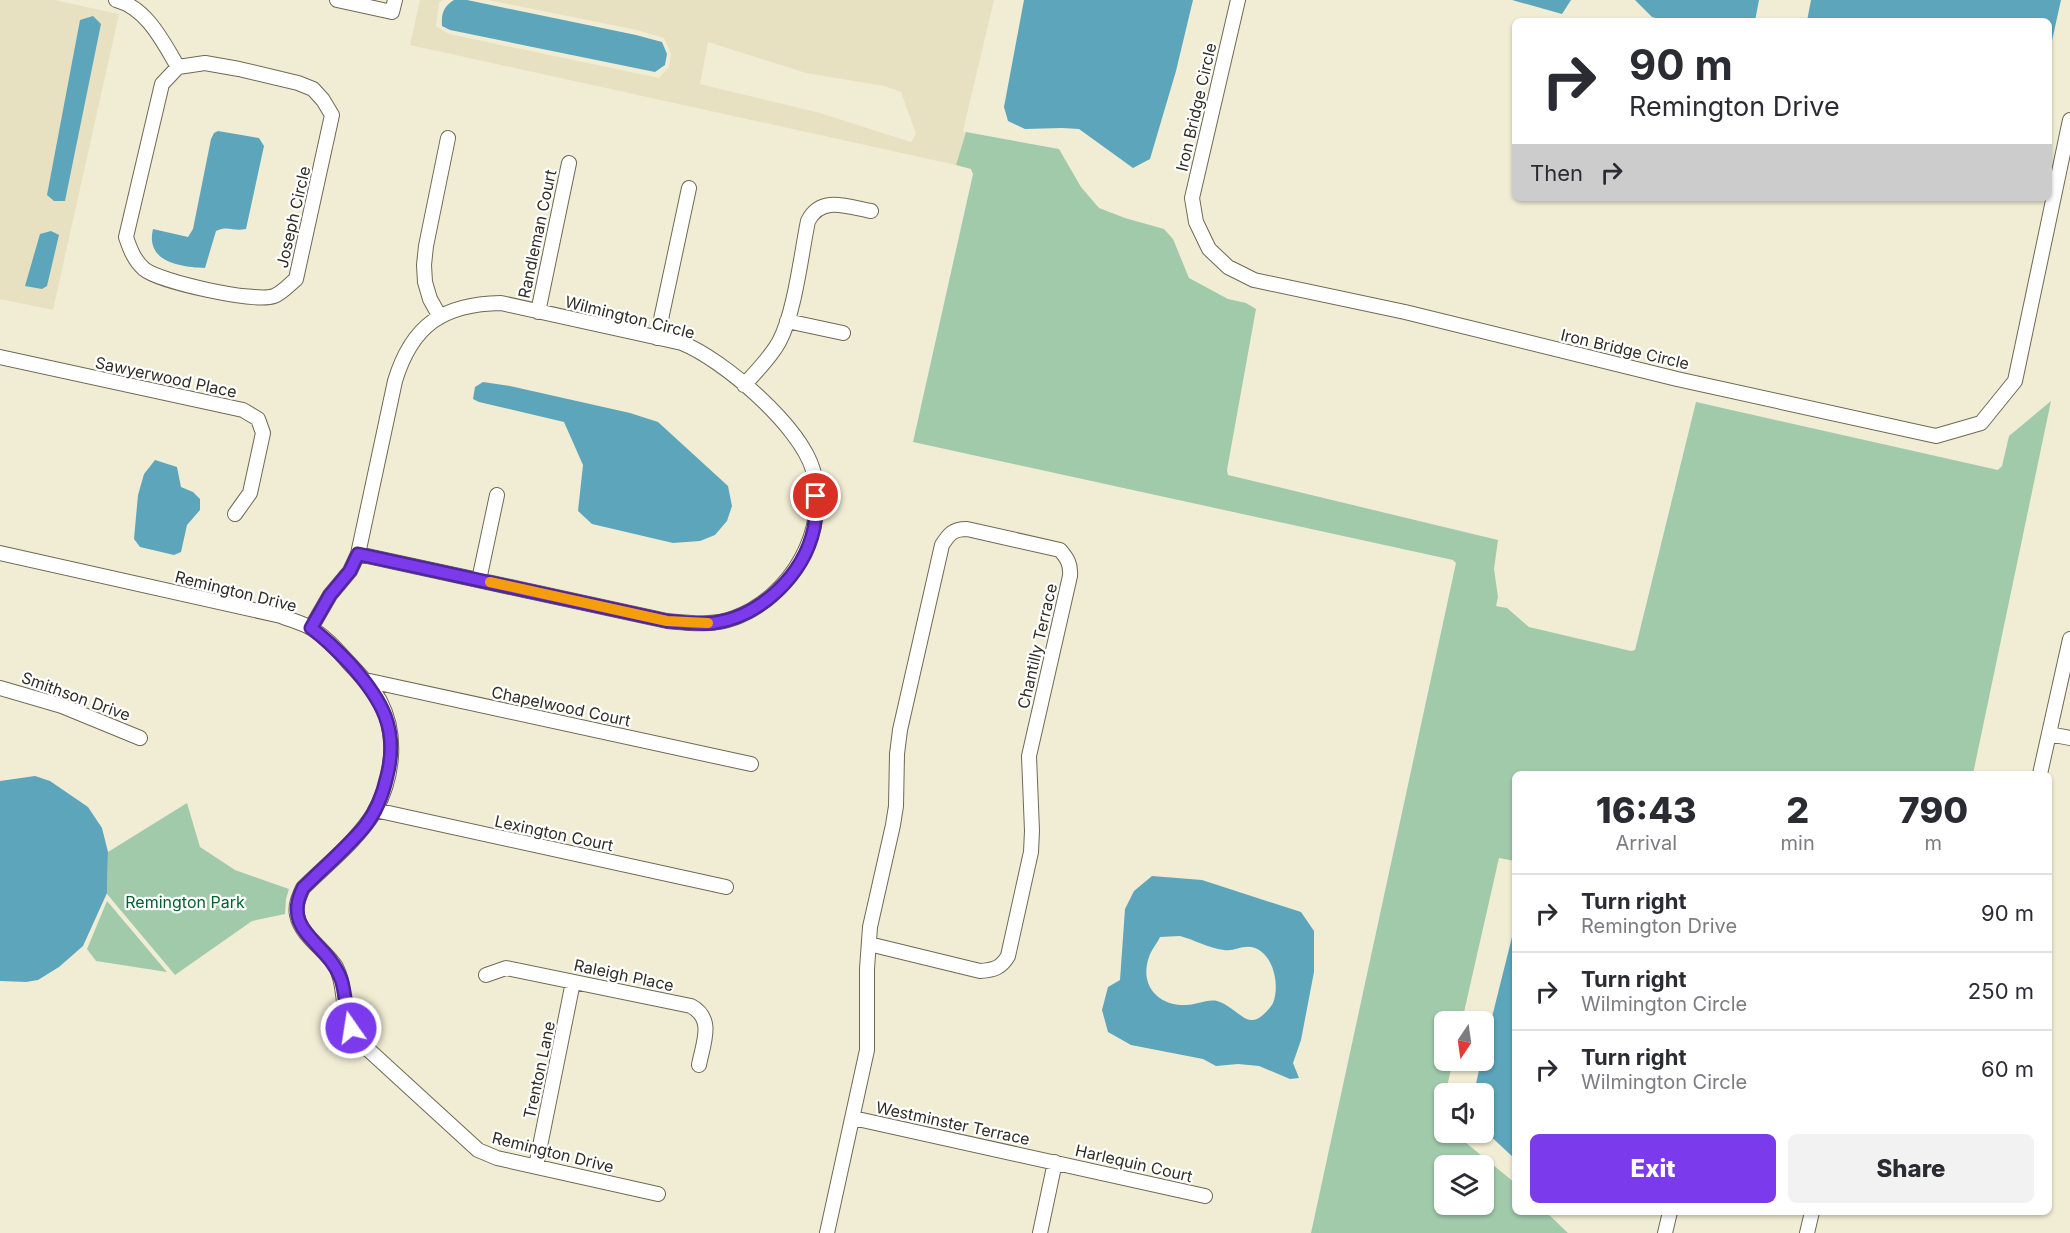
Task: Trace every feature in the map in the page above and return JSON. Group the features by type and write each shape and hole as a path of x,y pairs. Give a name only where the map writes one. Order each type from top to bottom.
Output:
{"street":[{"path":"116,0 138,13 153,26 178,67"},
{"path":"337,0 392,12 395,0"},
{"name":"Iron Bridge Circle","path":"1238,0 1192,198 1196,222 1209,249 1228,267 1254,280 1405,312 1677,379 1936,436 1981,423 2015,381 2070,120"},
{"name":"Joseph Circle","path":"205,63 298,83 313,89 332,115 296,279 276,295 259,298 241,296 160,278 144,269 131,253 126,237 162,84 178,67 205,63"},
{"path":"440,317 430,299 425,282 424,265 448,138"},
{"name":"Randleman Court","path":"538,312 569,163"},
{"path":"657,338 689,188"},
{"path":"744,386 772,351 788,321 808,221 813,211 831,204 871,211"},
{"name":"Wilmington Circle","path":"311,628 330,595 350,571 358,554 402,358 423,328 455,309 478,304 501,303 682,343 700,351 714,360 786,424 803,445 813,471 816,496 814,528 806,551 793,573 781,588 761,604 735,618 713,623 667,621 358,554"},
{"path":"788,321 843,333"},
{"name":"Sawyerwood Place","path":"0,357 243,410 258,419 263,433 249,493 235,514"},
{"path":"479,580 496,495"},
{"name":"Chantilly Terrace","path":"853,1118 867,1050 869,944 870,927 896,806 900,730 942,545 949,534 958,529 967,529 1060,550 1068,558 1071,567 1070,576 1029,756 1031,852 1008,956 1002,966 980,971 869,944"},
{"name":"Remington Drive","path":"0,553 281,616 311,628 329,641 365,680 379,700 389,725 392,746 385,788 375,810 364,827 303,888 297,900 297,913 301,926 328,955 342,981 346,1013 351,1028 360,1042 478,1150 496,1158 658,1194"},
{"path":"2041,771 2070,639"},
{"name":"Chapelwood Court","path":"365,680 751,764"},
{"name":"Smithson Drive","path":"0,688 62,706 140,738"},
{"path":"2049,734 2070,738"},
{"name":"Lexington Court","path":"375,810 726,887"},
{"name":"Raleigh Place","path":"486,975 506,968 691,1006 699,1011 706,1027 699,1065"},
{"name":"Trenton Lane","path":"536,1166 573,982"},
{"name":"Westminster Terrace","path":"827,1233 853,1118 1055,1162"},
{"path":"1040,1233 1055,1162"},
{"name":"Harlequin Court","path":"1055,1162 1205,1196"},
{"path":"1665,1233 1669,1215"},
{"path":"1807,1233 1811,1215"}],"shaded area":[{"path":"0,0 54,0 119,14 53,310 0,299"},
{"path":"420,0 443,0 439,3 436,26 449,34 659,78 669,67 671,54 664,38 637,30 488,0 994,0 963,131 966,132 956,165 410,45","holes":["708,42 806,73 884,86 901,92 916,134 911,142 820,113 700,84"]}],"green space":[{"path":"966,132 1059,149 1081,187 1099,208 1164,229 1173,239 1189,278 1228,299 1246,303 1256,309 1227,470 1228,475 1498,540 1494,569 1498,597 1496,606 1507,608 1529,627 1631,651 1635,650 1696,402 1998,470 2002,466 2009,436 2051,401 1974,771 1512,771 1512,860 1499,858 1464,1011 1434,1011 1434,1071 1451,1071 1448,1083 1434,1083 1434,1143 1466,1143 1481,1155 1434,1155 1434,1215 1494,1215 1494,1166 1512,1181 1512,1215 1549,1215 1568,1233 1311,1233 1456,563 1453,560 913,442 973,174 971,169 956,165"},
{"name":"Remington Park","path":"187,803 200,847 235,870 289,889 285,914 252,921 175,975 107,894 108,852"},
{"path":"107,901 167,972 96,961 87,949"}],"water":[{"path":"454,0 467,0 662,42 667,54 665,65 655,72 450,30 442,26 442,17 446,7"},
{"path":"1024,0 1193,0 1176,71 1150,159 1133,168 1079,129 1025,129 1008,121 1004,107"},
{"path":"1512,0 1571,0 1562,14"},
{"path":"1635,0 1759,0 1756,18 1652,17"},
{"path":"1811,0 2061,0 2052,40 2052,18 1808,18"},
{"path":"93,16 101,24 65,201 54,201 47,195 80,20"},
{"path":"218,131 259,138 264,146 246,229 216,231 205,268 175,264 159,256 154,249 153,229 188,237 193,229 211,139"},
{"path":"51,231 59,235 47,286 42,289 25,286 40,234"},
{"path":"483,382 630,413 658,422 728,486 732,506 727,521 715,535 700,541 673,543 592,524 578,511 583,465 564,422 473,399 475,387"},
{"path":"155,460 177,467 181,487 193,492 200,499 200,510 187,525 181,552 174,555 140,547 134,539 138,495 144,474"},
{"path":"35,776 50,781 88,807 102,828 108,852 107,893 83,946 59,967 38,980 0,981 0,781"},
{"path":"1152,876 1202,880 1301,912 1314,931 1314,972 1301,1040 1293,1063 1299,1078 1290,1079 1259,1066 1238,1064 1216,1066 1203,1059 1131,1045 1108,1032 1102,1010 1108,987 1120,980 1125,909 1134,891","holes":["1180,936 1218,949 1251,947 1262,952 1271,964 1276,988 1273,1003 1269,1009 1260,1017 1248,1020 1227,1005 1217,1001 1186,1005 1167,1002 1159,998 1149,985 1147,976 1150,954 1160,937"]},
{"path":"1512,937 1512,1156 1494,1139 1494,1083 1476,1083 1479,1071 1494,1071 1494,1011"}],"slow traffic":[{"path":"490,582 667,621 708,623"}],"route":[{"path":"351,1028 346,1013 342,981 328,955 301,926 297,913 297,900 303,888 364,827 385,788 389,768 392,746 389,725 379,700 365,680 329,641 311,628 320,609 350,571 358,554 667,621 713,623 735,618 761,604 781,588 806,551 814,528 816,496"}]}
